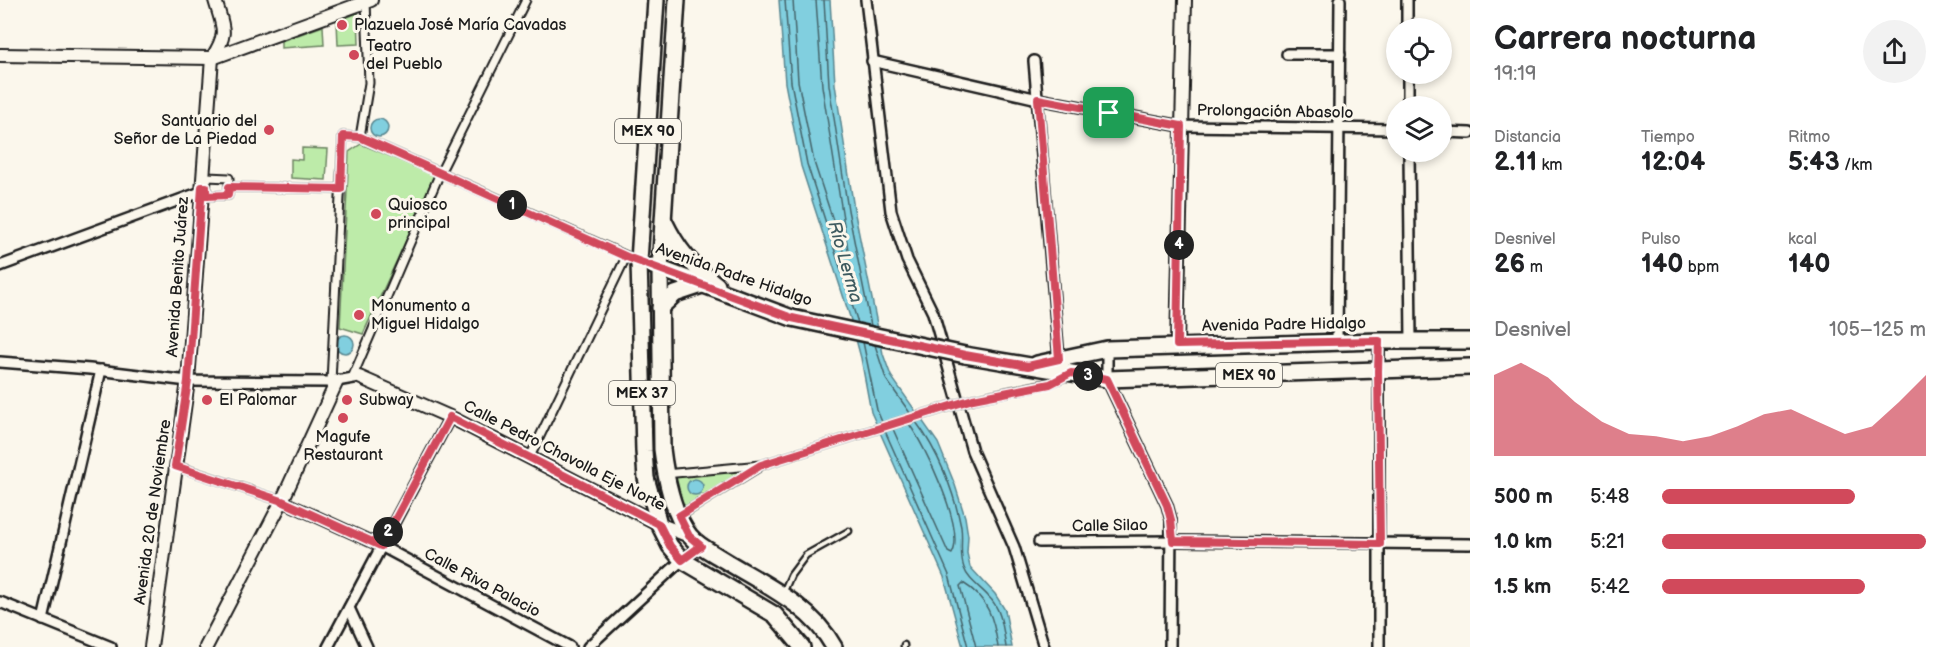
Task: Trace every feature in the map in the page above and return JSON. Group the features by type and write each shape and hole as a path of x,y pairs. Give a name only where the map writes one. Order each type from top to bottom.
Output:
{"main road":[{"name":"MEX 90","path":"633,259 656,0"},
{"name":"MEX 90","path":"660,269 677,0"},
{"name":"MEX 90","path":"663,218 675,243 686,258 698,271 731,295"},
{"name":"Avenida Padre Hidalgo","path":"633,259 792,318 965,355 1107,379 1470,367"},
{"name":"MEX 37","path":"633,259 645,469 659,524 670,546 682,560 775,615 802,647"},
{"name":"MEX 37","path":"660,269 662,449 664,474 679,516 689,536 701,546 782,595 810,615 834,647"},
{"path":"660,308 675,294 702,285"},
{"name":"Avenida Padre Hidalgo","path":"1028,366 1107,349 1177,345 1470,341"}],"street":[{"name":"Avenida Benito Juárez","path":"188,381 212,58 222,43 224,31 215,0"},
{"path":"0,55 212,58 368,0 369,83 360,137"},
{"path":"0,362 101,370 188,381 334,381 355,377 440,173 526,0"},
{"path":"866,0 891,211 907,260 933,313 972,451 1014,547 1044,647"},
{"path":"1177,345 1185,0"},
{"path":"1337,342 1340,0"},
{"path":"1407,0 1407,18"},
{"path":"1287,54 1340,54"},
{"name":"Prolongación Abasolo","path":"872,61 1038,99 1181,126 1386,129"},
{"path":"1034,61 1059,359"},
{"path":"1452,133 1470,134"},
{"path":"206,647 282,501 334,381 343,136 360,137 633,259 529,459"},
{"path":"1409,162 1412,341"},
{"path":"207,177 229,178 229,187 228,195 206,196 203,189 207,177"},
{"path":"229,187 341,189"},
{"path":"0,266 203,189"},
{"path":"1379,341 1379,647"},
{"path":"1107,349 1107,379 1167,505 1171,520 1173,541 1170,647"},
{"path":"43,620 101,370"},
{"path":"664,474 761,465 973,399 1050,384 1071,373"},
{"name":"Calle Pedro Chavolla Eje Norte","path":"355,377 450,417 659,524 689,536"},
{"name":"Avenida 20 de Noviembre","path":"151,647 188,381"},
{"path":"328,647 450,417"},
{"path":"679,516 761,465"},
{"path":"175,466 282,501"},
{"name":"Calle Riva Palacio","path":"282,501 381,546 570,647"},
{"name":"Calle Silao","path":"1039,542 1470,544"},
{"path":"588,647 682,560 701,546"},
{"path":"0,602 111,647"},
{"path":"349,608 367,647"}],"lane":[{"path":"782,595 791,575 806,555 849,531"}],"green space":[{"path":"358,13 359,44 338,45 337,21"},
{"path":"323,26 324,45 281,48 281,41"},
{"path":"361,144 436,175 363,334 340,327 349,152"},
{"path":"302,148 328,149 326,180 291,178 291,159 302,160"},
{"path":"775,460 689,516 682,506 671,469"}],"water":[{"name":"Río Lerma","path":"779,0 830,0 835,84 854,209 883,354 891,376 938,443 965,517 970,567 995,594 1005,610 1012,647 963,647 944,577 871,412 861,358 850,317 801,166 785,83"},
{"path":"379,119 385,122 388,128 385,134 379,137 373,134 370,128 373,122"},
{"path":"345,335 351,338 354,344 351,350 345,353 339,350 336,344 339,338"},
{"path":"695,479 703,487 695,495 687,487"}],"place":[{"name":"Plazuela José María Cavadas","path":"342,25"},
{"name":"Teatro del Pueblo","path":"354,55"},
{"name":"Santuario del Señor de La Piedad","path":"269,130"},
{"name":"Quiosco principal","path":"376,214"},
{"name":"Monumento a Miguel Hidalgo","path":"359,315"},
{"name":"El Palomar","path":"207,400"},
{"name":"Subway","path":"347,400"},
{"name":"Magufe Restaurant","path":"343,418"}],"route":[{"path":"1038,99 1109,113 1181,126 1177,345 1379,341 1380,544 1173,541 1167,505 1107,379 1071,373 1050,384 973,399 761,465 679,516 689,536 701,546 682,560 670,546 659,524 450,417 381,546 282,501 175,466 188,381 202,187 206,187 206,196 228,195 229,187 341,189 343,136 360,137 627,257 792,318 1028,366 1059,359 1038,99"}]}
